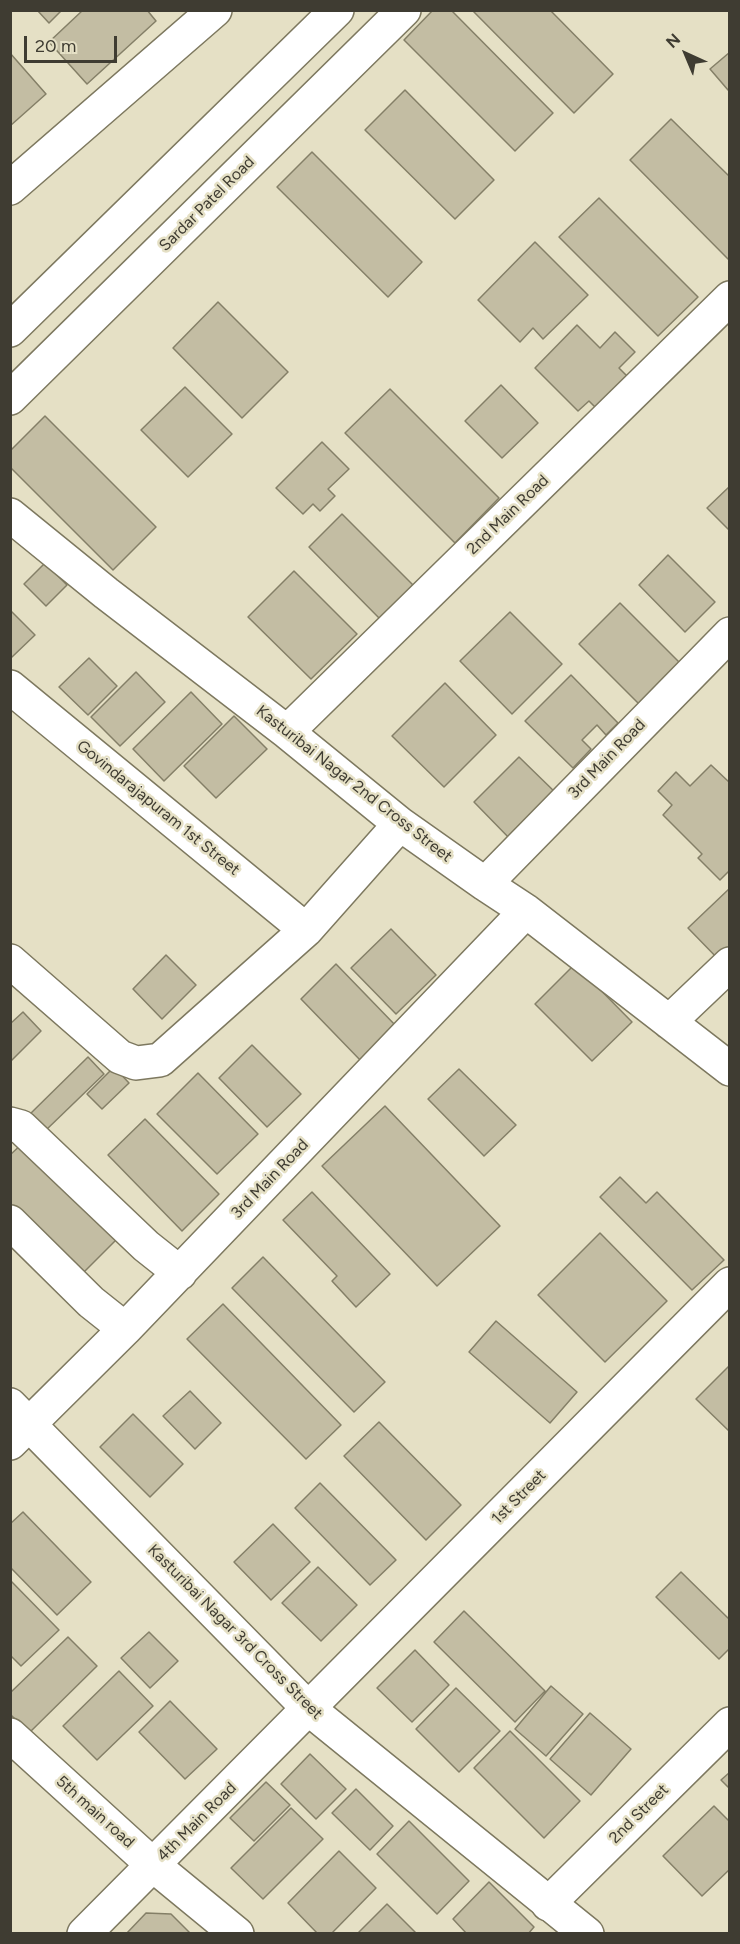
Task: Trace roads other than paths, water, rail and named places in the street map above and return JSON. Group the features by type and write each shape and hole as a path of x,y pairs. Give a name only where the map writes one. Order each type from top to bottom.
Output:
{"street":[{"path":"10,188 215,10"},
{"path":"10,330 337,10"},
{"name":"Sardar Patel Road","path":"10,398 404,10"},
{"name":"2nd Main Road","path":"287,732 729,298"},
{"name":"Kasturibai Nagar 2nd Cross Street","path":"10,515 106,593 287,732 400,824 485,885 526,911 729,1069"},
{"name":"3rd Main Road","path":"485,885 729,634"},
{"name":"Govindarajapuram 1st Street","path":"10,687 306,930"},
{"path":"10,961 120,1057 136,1063 159,1060 306,930 400,824"},
{"name":"3rd Main Road","path":"17,1424 125,1329 526,911"},
{"path":"669,1022 729,964"},
{"path":"10,1124 21,1127 146,1246 180,1273"},
{"path":"10,1222 92,1302 125,1329"},
{"name":"1st Street","path":"309,1709 729,1284"},
{"name":"Kasturibai Nagar 3rd Cross Street","path":"17,1424 309,1709 587,1934"},
{"name":"4th Main Road","path":"84,1934 309,1709"},
{"name":"2nd Street","path":"548,1904 729,1724"},
{"name":"5th main road","path":"10,1735 153,1865 237,1934"}]}
